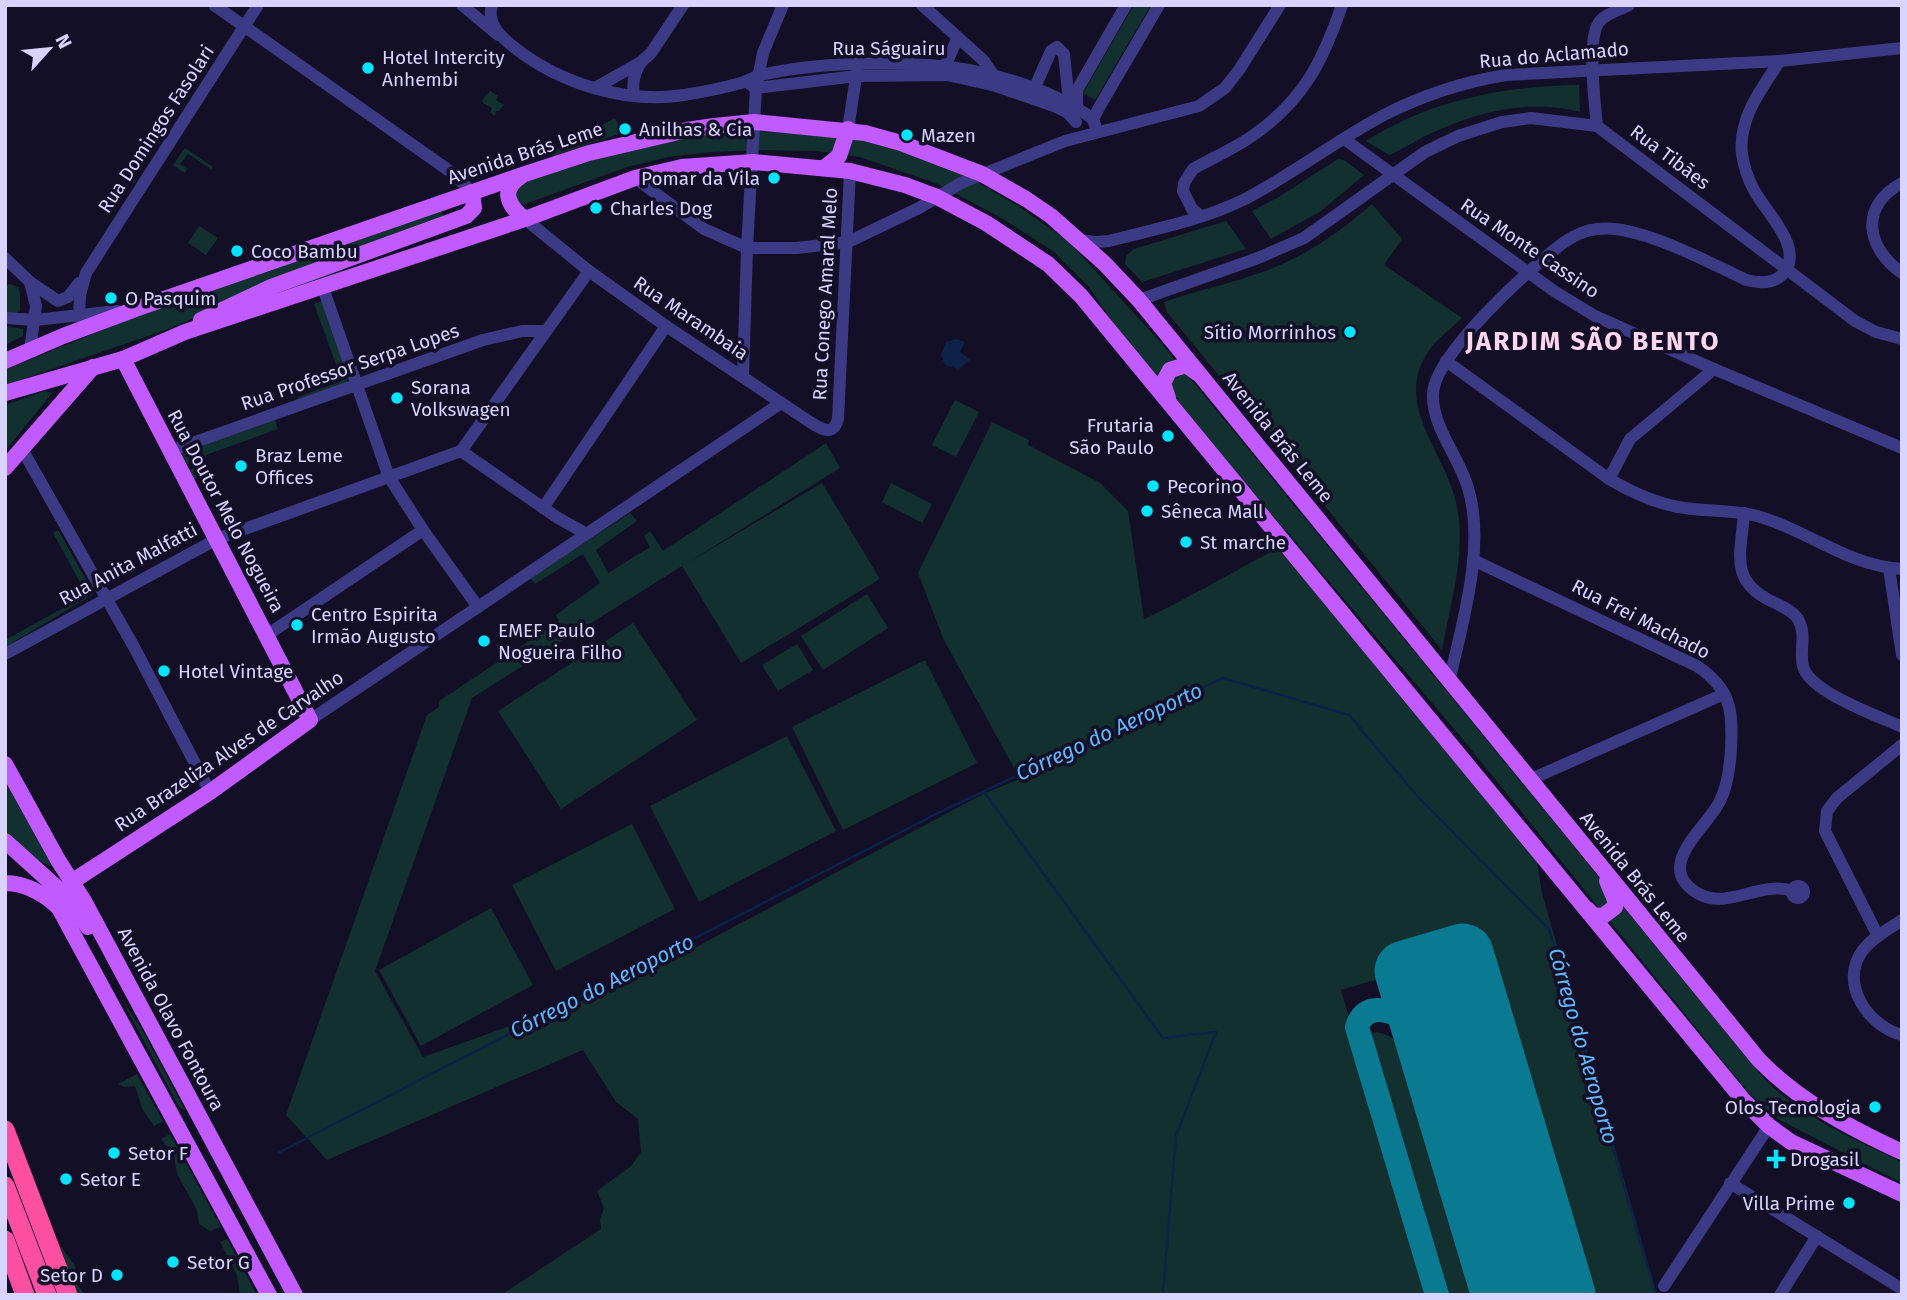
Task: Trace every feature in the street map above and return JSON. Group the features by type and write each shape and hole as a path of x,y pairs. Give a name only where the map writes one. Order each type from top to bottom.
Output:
{"highway":[{"path":"5,1130 68,1295"},
{"path":"5,1186 47,1295"},
{"path":"5,1240 25,1295"}],"main road":[{"name":"Avenida Brás Leme","path":"5,361 141,307 525,174 589,153 687,130 754,122 848,130 901,143 982,174 1051,216 1104,263 1139,300 1673,957 1778,1080 1820,1110 1902,1152"},
{"path":"824,168 839,156 848,130"},
{"path":"5,393 122,359 185,332 525,219 635,178 682,167 753,162 850,171 905,185 937,197 1026,248 1063,277 1099,316 1744,1101 1769,1126 1791,1142 1902,1194"},
{"path":"959,165 961,183"},
{"path":"525,174 511,184 507,194 514,209 525,219"},
{"path":"185,332 208,316 271,287 466,216 474,208 472,192"},
{"name":"Rua Doutor Melo Nogueira","path":"122,359 310,720"},
{"path":"1168,399 1163,383 1170,370 1185,365 1199,373"},
{"path":"5,468 93,367"},
{"name":"Rua Brazeliza Alves de Carvalho","path":"66,895 310,720"},
{"path":"5,764 58,860 66,895 172,1114 269,1295"},
{"path":"5,841 37,873 66,895"},
{"path":"19,855 33,882 26,887"},
{"path":"1573,895 1592,915 1603,916 1613,910 1615,900 1597,862"},
{"path":"5,883 26,887 42,894 66,895"},
{"name":"Avenida Olavo Fontoura","path":"66,895 129,993 136,998 295,1295"},
{"path":"172,1114 186,1118 191,1111 191,1104"},
{"path":"195,1157 197,1141 203,1139 247,1218 267,1242"},
{"path":"258,1274 278,1263"}],"street":[{"path":"214,5 451,172 472,192"},
{"name":"Rua Domingos Fasolari","path":"30,282 55,299 61,301 68,298 258,5"},
{"name":"Rua Ságuairu","path":"462,5 528,58 567,78 595,88 634,96 653,98 686,95 744,82 757,82 811,68 942,71 996,81 1073,105 1095,125"},
{"path":"492,5 491,11 498,35"},
{"path":"595,88 641,62 651,53 682,5"},
{"path":"743,377 747,248 757,82 769,34 783,5"},
{"path":"1073,105 1077,90 1126,5"},
{"path":"1095,125 1159,5"},
{"path":"635,178 704,229 747,248 797,248 848,242 961,183 1076,137 1095,125 1182,113 1212,99 1239,71 1280,5"},
{"path":"1201,216 1192,209 1183,191 1188,176 1193,169 1255,134 1288,106 1319,65 1342,5"},
{"path":"1139,300 1258,258 1304,238 1425,152 1458,136 1502,122 1531,118 1597,126 1592,70 1597,24 1629,5"},
{"path":"925,7 983,60 996,81"},
{"path":"942,71 957,38"},
{"path":"1032,94 1051,51 1060,48 1064,54 1076,122 1076,137"},
{"name":"Rua do Aclamado","path":"1078,240 1109,241 1219,211 1247,198 1388,114 1465,83 1506,75 1780,61 1902,48"},
{"path":"1448,682 1473,560 1472,505 1462,470 1436,417 1434,383 1446,361 1528,273 1564,242 1598,228 1622,229 1655,240 1746,280 1768,282 1778,278 1786,270 1789,258 1784,236 1754,191 1745,170 1742,152 1743,132 1749,112 1780,61"},
{"path":"634,96 632,85 641,62"},
{"path":"848,130 857,70"},
{"name":"Rua Ságuairu","path":"1032,94 1064,111 1076,122"},
{"name":"Rua Tibães","path":"1597,126 1856,321 1876,332 1902,339"},
{"name":"Rua Monte Cassino","path":"1344,139 1528,273 1595,316 1714,369 1899,444"},
{"name":"Rua Conego Amaral Melo","path":"838,419 850,171"},
{"path":"1902,183 1888,191 1879,203 1873,215 1872,228 1880,253 1887,263 1902,273"},
{"name":"Rua Marambaia","path":"525,219 590,271 666,326 781,403 825,431 834,429 838,419"},
{"path":"5,258 30,282 35,296 30,350"},
{"path":"585,533 543,508 461,451 590,271"},
{"name":"Rua Domingos Fasolari","path":"79,316 79,295 86,273"},
{"path":"323,288 389,477 478,607"},
{"path":"5,318 34,320 141,307"},
{"path":"543,508 666,326"},
{"name":"Rua Professor Serpa Lopes","path":"170,451 484,340 514,332 545,331"},
{"path":"1446,361 1609,479 1649,500 1678,507 1744,513 1769,520 1861,561 1895,568 1902,654"},
{"path":"1609,479 1630,439 1714,369"},
{"name":"Rua Brazeliza Alves de Carvalho","path":"310,720 781,403"},
{"path":"22,449 106,597 210,792"},
{"name":"Rua Anita Malfatti","path":"5,653 217,539 461,451"},
{"path":"1744,513 1740,568 1744,579 1756,593 1786,608 1798,620 1802,629 1802,664 1809,678 1831,693 1902,727"},
{"path":"267,635 423,530"},
{"name":"Rua Frei Machado","path":"1473,560 1697,667 1714,680 1724,694"},
{"path":"1529,780 1724,694 1730,705 1732,722 1725,789 1715,810 1683,853 1681,870 1698,894 1710,898 1721,899 1775,888 1792,891"},
{"path":"1878,936 1828,837 1825,818 1837,798 1902,745"},
{"path":"1902,920 1878,936 1859,957 1855,978 1862,1006 1875,1021 1902,1035"},
{"path":"1664,1286 1769,1126"},
{"path":"1730,1184 1902,1289"},
{"path":"1780,1295 1817,1236"}],"green space":[{"path":"1134,5 1151,5 1095,100 1083,93"},
{"path":"1579,85 1580,112 1539,107 1500,110 1442,128 1389,155 1366,141 1416,115 1468,98 1523,88"},
{"path":"490,91 498,96 496,100 504,105 496,111 495,116 490,113 492,108 482,100"},
{"path":"615,118 622,133 552,156 550,152"},
{"path":"746,131 850,136 949,166 1018,206 1069,242 1162,344 1766,1081 1814,1117 1902,1162 1902,1183 1778,1119 1749,1093 1461,737 1219,452 1115,325 1089,287 1054,252 1005,220 938,184 860,157 817,151 711,152 668,157 627,167 506,211 500,188 659,141"},
{"path":"185,148 213,167 211,169 188,154 180,164 187,169 185,173 173,165"},
{"path":"1338,159 1344,160 1364,175 1321,211 1271,239 1252,211"},
{"path":"1372,204 1402,239 1384,265 1462,318 1439,338 1428,352 1418,373 1416,393 1426,432 1453,492 1460,529 1458,564 1442,650 1167,312 1164,302 1282,264 1323,242"},
{"path":"441,210 444,218 342,265 343,271 291,289 267,291 263,288 171,328 5,385 5,370 139,315"},
{"path":"1226,221 1246,249 1142,282 1125,264 1126,256 1134,249"},
{"path":"199,226 218,238 206,255 188,243"},
{"path":"9,284 18,287 20,293 20,311 14,314 5,313 5,288"},
{"path":"322,301 349,378 346,383 299,400 298,397 342,381 314,304"},
{"path":"5,326 23,329 23,336 5,345"},
{"path":"45,391 52,393 5,451 5,405"},
{"path":"955,400 979,412 956,457 932,445"},
{"path":"275,420 278,429 182,466 181,455 191,450"},
{"path":"992,422 1029,440 1028,445 1100,483 1128,511 1144,619 1282,546 1536,857 1542,893 1657,1295 1565,1295 1463,954 1341,990 1432,1295 501,1295 601,1229 600,1219 604,1208 597,1191 631,1166 641,1152 638,1119 616,1102 583,1050 327,1160 286,1115 427,715 439,707 439,701 559,621 556,615 600,583 583,554 535,584 530,578 630,513 637,521 596,550 608,573 650,547 644,536 650,531 663,551 826,443 840,468 684,565 822,483 880,579 741,663 682,566 472,698 375,971 423,1057 623,986 985,793 1020,779 944,640 918,573"},
{"path":"208,463 211,473 191,480 185,471"},
{"path":"891,483 932,504 922,523 882,502"},
{"path":"58,530 94,594 5,647 5,640 87,595 53,533"},
{"path":"867,594 888,628 823,670 801,636"},
{"path":"633,623 697,720 561,809 498,711"},
{"path":"797,644 813,670 778,691 762,665"},
{"path":"925,660 977,763 843,830 792,727"},
{"path":"787,736 836,831 699,902 650,806"},
{"path":"5,778 52,867 34,858 5,831"},
{"path":"632,824 675,909 556,971 512,885"},
{"path":"491,908 533,985 421,1046 379,970"},
{"path":"122,1000 141,1028 185,1110 179,1107"},
{"path":"1376,1032 1392,1038 1410,1051 1437,1081 1502,1295 1443,1295 1368,1045 1370,1035"},
{"path":"137,1074 163,1121 154,1126 142,1108 135,1086 124,1087 118,1084"},
{"path":"170,1134 221,1227 210,1231 199,1224 197,1210 177,1174 174,1155 161,1139"},
{"path":"227,1239 257,1295 240,1294 237,1275 220,1242"},
{"path":"58,1242 75,1266 77,1284 85,1295 79,1295"}],"water":[{"path":"956,339 965,342 960,352 970,360 958,369 945,365 941,355 946,342"}],"waterway":[{"name":"Córrego do Aeroporto","path":"278,1153 938,813 1223,678 1349,715 1418,797 1549,929 1656,1295"},
{"path":"984,792 1163,1038 1216,1032 1176,1136 1163,1295"}],"taxiway":[{"path":"1437,1295 1357,1027 1365,1014 1377,1010 1392,1012 1438,1041 1458,1061 1478,1100"}],"runway":[{"path":"1502,1295 1405,971 1463,954 1565,1295"}],"place":[{"name":"Hotel Intercity Anhembi","path":"368,68"},
{"name":"Anilhas & Cia","path":"625,129"},
{"name":"Mazen","path":"907,135"},
{"name":"Pomar da Vila","path":"774,178"},
{"name":"Charles Dog","path":"596,208"},
{"name":"Coco Bambu","path":"237,251"},
{"name":"O Pasquim","path":"111,298"},
{"name":"Sítio Morrinhos","path":"1350,332"},
{"name":"Sorana Volkswagen","path":"397,398"},
{"name":"Frutaria São Paulo","path":"1168,436"},
{"name":"Braz Leme Offices","path":"241,466"},
{"name":"Pecorino","path":"1153,486"},
{"name":"Sêneca Mall","path":"1147,511"},
{"name":"St marche","path":"1186,542"},
{"name":"Centro Espirita Irmão Augusto","path":"297,625"},
{"name":"EMEF Paulo Nogueira Filho","path":"484,641"},
{"name":"Hotel Vintage","path":"164,671"},
{"name":"Olos Tecnologia","path":"1875,1107"},
{"name":"Setor F","path":"114,1153"},
{"name":"Drogasil","path":"1776,1159"},
{"name":"Setor E","path":"66,1179"},
{"name":"Villa Prime","path":"1849,1203"},
{"name":"Setor G","path":"173,1262"},
{"name":"Setor D","path":"117,1275"}],"district":[{"name":"JARDIM SÃO BENTO","path":"1593,341"}]}
